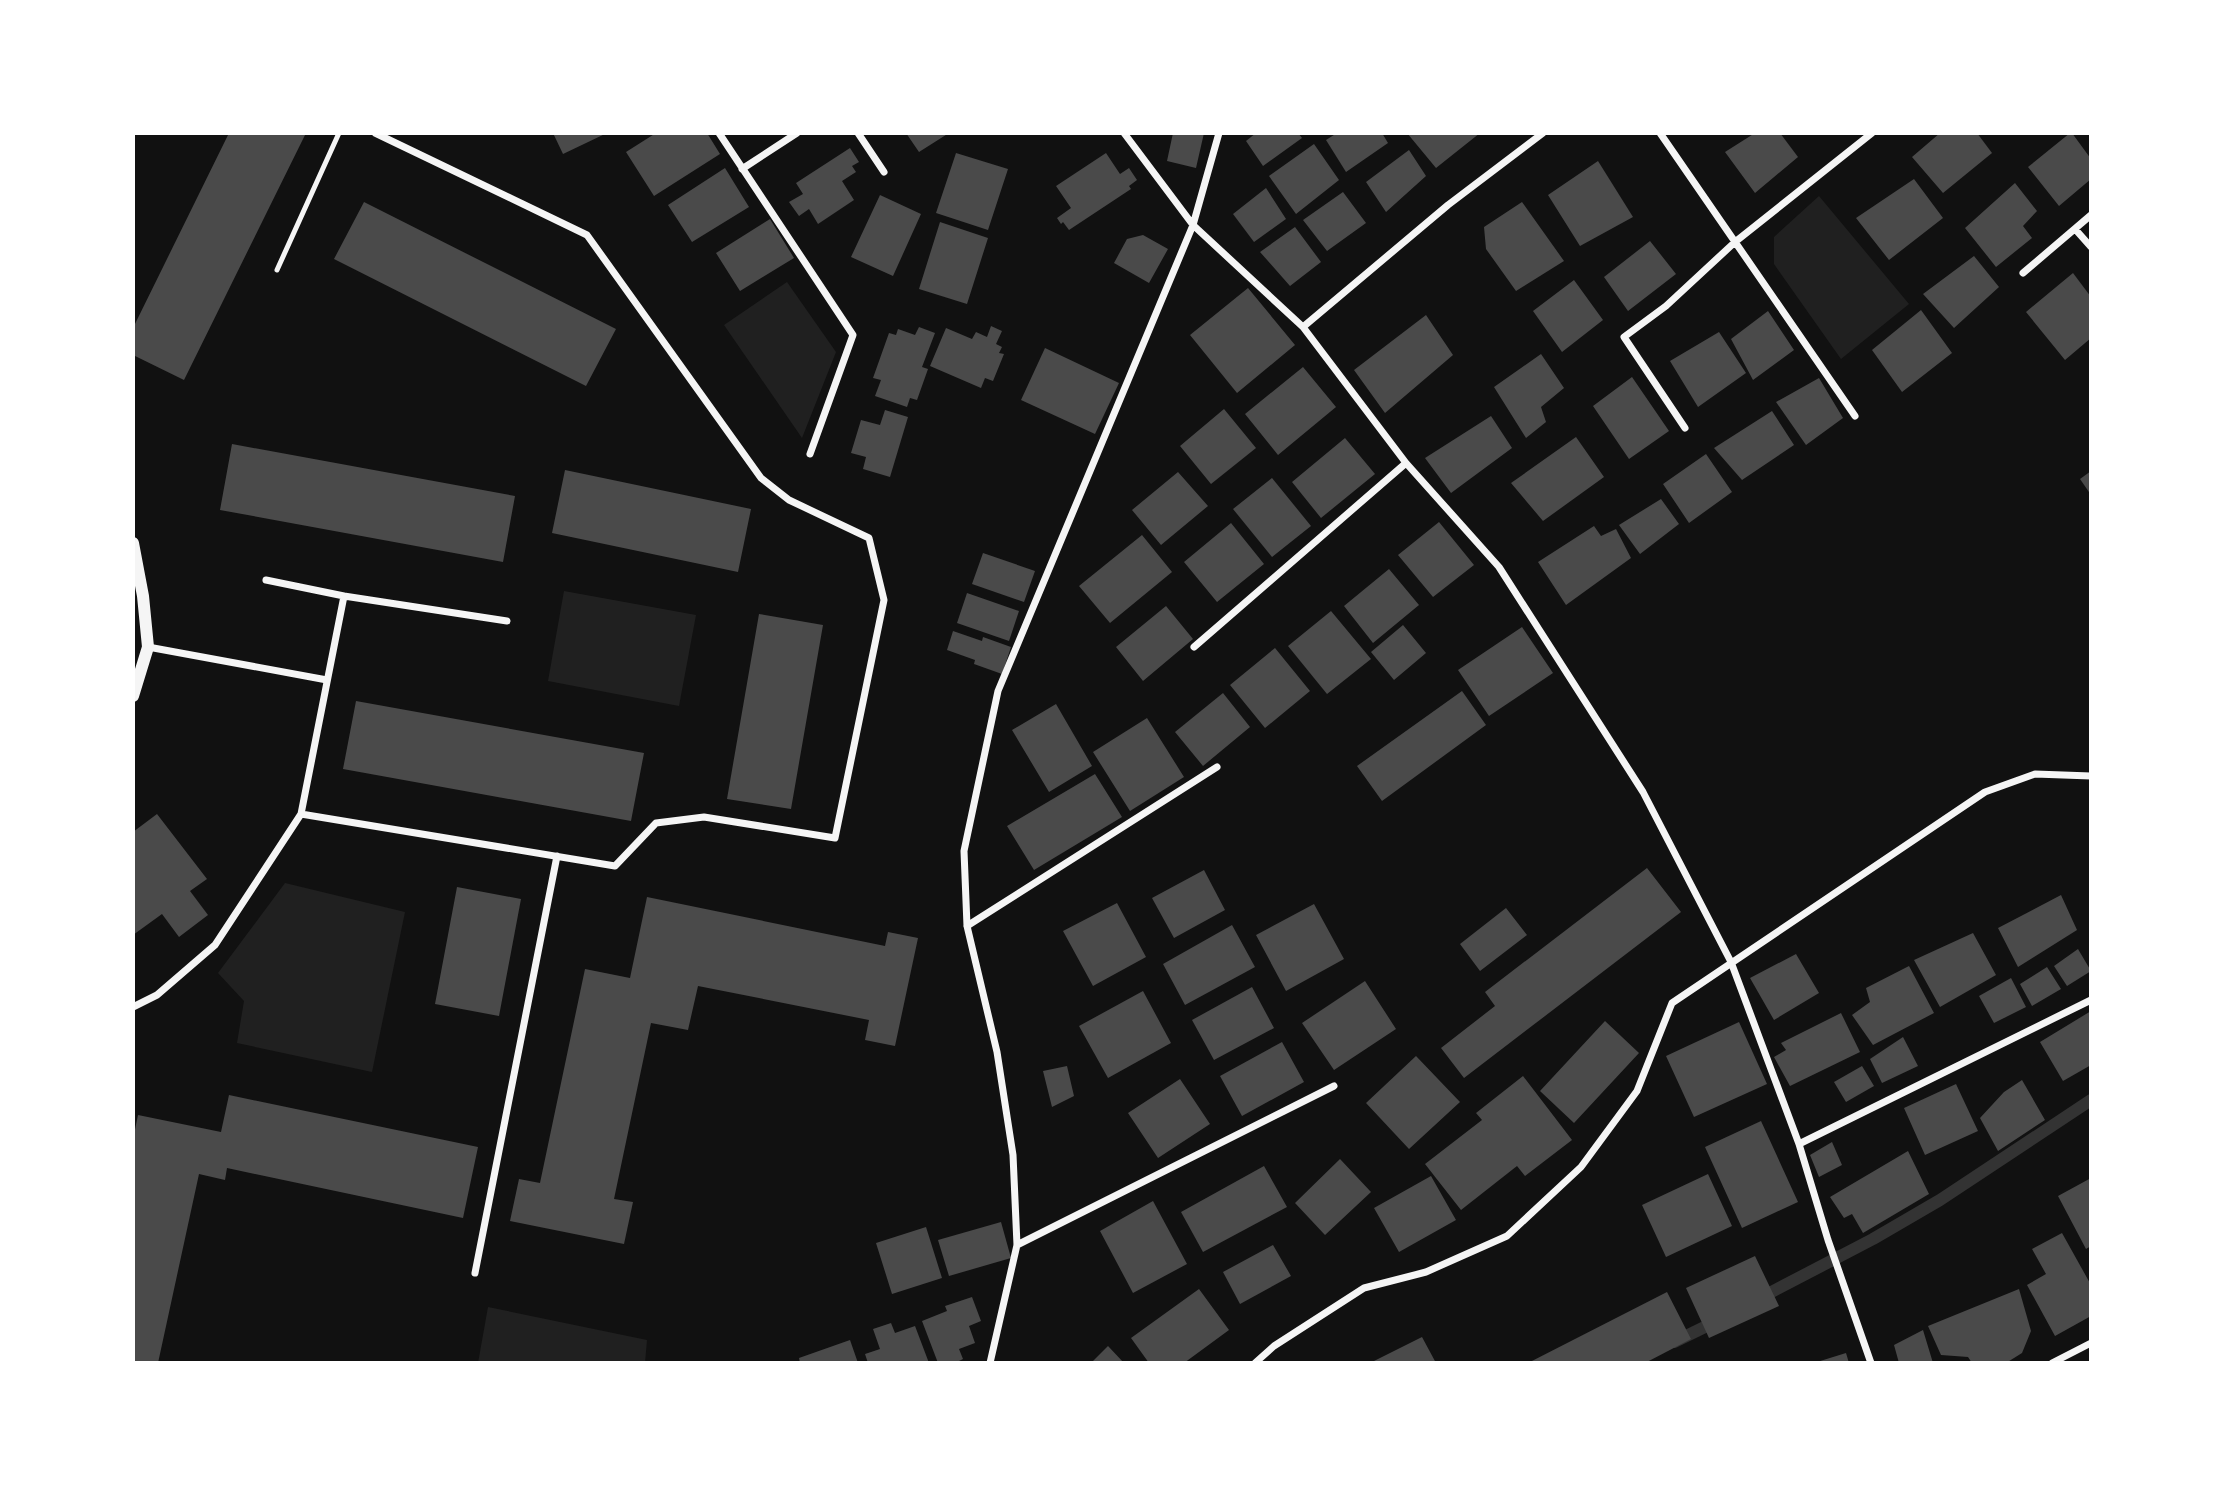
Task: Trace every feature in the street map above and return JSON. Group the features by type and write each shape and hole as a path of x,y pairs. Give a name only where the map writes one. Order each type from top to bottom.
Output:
{"street":[{"path":"301,814 615,866 656,822 704,817 835,838 884,600 869,538 789,500 761,478 587,234 375,133"},
{"path":"719,133 853,335 810,454"},
{"path":"742,169 797,133"},
{"path":"858,133 884,172"},
{"path":"1124,133 1193,225 1303,327 1406,463 1499,567 1643,792 1731,962 1799,1144 1828,1240 1871,1363"},
{"path":"990,1363 1017,1245 1013,1155 998,1052 967,926 964,850 998,691 1193,225 1219,133"},
{"path":"1303,327 1448,205 1543,133"},
{"path":"1660,133 1855,416"},
{"path":"1685,428 1624,337 1666,306 1735,242 1871,133"},
{"path":"2023,273 2091,215"},
{"path":"2075,229 2091,247"},
{"path":"1194,647 1406,463"},
{"path":"133,543 148,647 133,696"},
{"path":"266,580 344,596 507,621"},
{"path":"133,1007 157,995 215,945 301,814 344,596"},
{"path":"148,647 327,680"},
{"path":"967,926 1217,767"},
{"path":"1255,1363 1274,1346 1364,1288 1426,1272 1507,1236 1581,1167 1637,1091 1672,1003 1985,792 2035,774 2091,776"},
{"path":"475,1273 557,856"},
{"path":"1799,1144 2091,1000"},
{"path":"1017,1245 1334,1086"},
{"path":"2052,1363 2091,1343"}],"lane":[{"path":"277,270 339,133"}],"shaded area":[{"path":"1819,196 1909,304 1841,359 1774,264 1774,237"},
{"path":"787,282 836,352 802,438 724,325"},
{"path":"564,591 696,615 679,706 548,681"},
{"path":"285,883 405,912 372,1072 237,1043 244,1001 218,973"},
{"path":"488,1307 647,1340 645,1363 478,1363"}],"building":[{"path":"229,133 306,133 184,380 133,355 133,328"},
{"path":"553,133 607,133 563,154"},
{"path":"656,133 707,133 720,154 654,196 626,152"},
{"path":"906,133 949,133 919,152"},
{"path":"1173,133 1204,133 1196,168 1167,161"},
{"path":"1256,133 1298,133 1302,138 1263,166 1246,141"},
{"path":"1337,133 1382,133 1388,143 1346,172 1326,140"},
{"path":"1407,133 1480,133 1436,168"},
{"path":"1755,133 1780,133 1798,157 1755,193 1725,152"},
{"path":"1940,133 1977,133 1992,153 1943,193 1912,157"},
{"path":"2070,133 2091,159 2091,179 2059,206 2028,167"},
{"path":"1314,144 1339,180 1296,214 1269,176"},
{"path":"850,148 859,162 852,166 856,172 842,181 854,200 818,224 809,209 799,216 789,202 803,194 796,183"},
{"path":"1409,150 1426,176 1386,212 1366,182"},
{"path":"956,153 1008,169 988,230 936,213"},
{"path":"1106,153 1120,174 1129,168 1137,180 1129,186 1131,189 1069,230 1057,218 1071,208 1056,186"},
{"path":"1598,161 1633,217 1580,246 1548,195"},
{"path":"725,168 749,207 692,242 668,205"},
{"path":"1914,179 1943,218 1889,260 1856,218"},
{"path":"2015,183 2037,211 2023,226 2032,238 1996,267 1965,228"},
{"path":"1266,188 1286,219 1254,242 1233,214"},
{"path":"1343,192 1366,223 1327,251 1303,220"},
{"path":"880,195 921,214 893,276 851,257"},
{"path":"364,202 616,329 586,386 334,259"},
{"path":"1522,202 1564,261 1516,291 1486,249 1484,227"},
{"path":"770,219 794,258 740,291 716,253"},
{"path":"940,222 988,238 967,304 919,289"},
{"path":"1295,227 1321,262 1290,286 1260,252"},
{"path":"1143,235 1168,249 1149,283 1114,263 1127,239"},
{"path":"1650,241 1676,274 1628,311 1604,277"},
{"path":"1974,256 1999,287 1954,328 1923,294"},
{"path":"2073,273 2091,297 2091,338 2065,360 2026,312"},
{"path":"1574,280 1603,320 1562,352 1533,311"},
{"path":"1248,288 1295,345 1237,393 1190,335"},
{"path":"1921,310 1952,353 1902,392 1872,350"},
{"path":"1768,311 1794,350 1753,380 1731,339"},
{"path":"1426,315 1453,355 1385,413 1354,370"},
{"path":"991,326 1002,331 996,344 1002,347 999,353 1004,354 993,381 985,378 981,388 930,366 946,328 972,339 976,332 987,337"},
{"path":"919,327 935,333 922,367 928,369 917,400 910,398 907,407 875,396 881,380 873,378 889,333 896,335 898,329 915,335"},
{"path":"1719,332 1746,373 1698,407 1670,361"},
{"path":"1045,348 1119,383 1095,434 1021,400"},
{"path":"1541,354 1564,388 1541,407 1546,422 1526,438 1494,387"},
{"path":"1303,367 1336,407 1278,455 1245,414"},
{"path":"1632,377 1669,431 1629,459 1593,406"},
{"path":"1819,378 1843,418 1806,445 1776,402"},
{"path":"1224,409 1256,448 1211,484 1180,446"},
{"path":"885,410 908,417 890,477 863,469 866,457 851,453 861,420 880,425"},
{"path":"1772,411 1794,445 1742,480 1714,448"},
{"path":"1491,416 1512,448 1451,493 1425,458"},
{"path":"1576,437 1604,477 1543,521 1511,483"},
{"path":"1345,438 1375,474 1321,518 1292,482"},
{"path":"232,444 515,496 503,562 220,510"},
{"path":"1706,454 1732,492 1689,523 1663,484"},
{"path":"565,470 751,509 738,572 552,533"},
{"path":"2091,471 2091,495 2080,479"},
{"path":"1178,472 1208,506 1161,545 1132,510"},
{"path":"1272,478 1311,526 1272,557 1233,509"},
{"path":"1661,499 1679,524 1640,554 1619,525"},
{"path":"1439,522 1474,565 1433,597 1398,555"},
{"path":"1231,523 1264,564 1217,602 1184,562"},
{"path":"1594,526 1601,536 1616,529 1631,558 1566,605 1538,562"},
{"path":"1142,535 1172,572 1110,623 1079,586"},
{"path":"983,553 1035,571 1024,602 972,584"},
{"path":"1389,569 1419,605 1373,643 1344,606"},
{"path":"967,593 1019,611 1009,641 957,623"},
{"path":"1166,606 1193,639 1143,681 1116,647"},
{"path":"1331,611 1371,659 1327,694 1288,646"},
{"path":"759,614 823,625 791,809 727,799"},
{"path":"1403,625 1426,653 1394,680 1371,652"},
{"path":"1522,627 1553,673 1489,716 1458,670"},
{"path":"953,631 982,641 983,637 1011,647 1002,674 947,650"},
{"path":"1275,648 1310,691 1265,728 1230,685"},
{"path":"1462,691 1486,725 1382,801 1357,766"},
{"path":"1223,693 1250,727 1203,766 1175,732"},
{"path":"356,701 644,753 631,821 343,769"},
{"path":"1056,704 1092,766 1049,792 1012,730"},
{"path":"1147,718 1184,777 1130,811 1093,752"},
{"path":"1095,774 1122,817 1034,870 1007,826"},
{"path":"157,814 207,879 190,891 208,915 179,937 162,914 133,935 133,832"},
{"path":"1647,868 1681,912 1464,1078 1441,1048 1495,1006 1485,992"},
{"path":"1204,870 1225,910 1174,938 1152,898"},
{"path":"457,887 521,899 499,1016 435,1004"},
{"path":"2061,895 2077,930 2018,967 1998,928"},
{"path":"647,897 885,946 888,932 918,938 895,1046 865,1040 869,1020 698,986 688,1030 651,1023 614,1199 633,1202 624,1244 510,1221 519,1179 540,1183 585,969 630,978"},
{"path":"1117,903 1146,957 1093,986 1063,931"},
{"path":"1314,904 1344,959 1286,991 1256,935"},
{"path":"1506,908 1527,935 1480,971 1460,944"},
{"path":"1232,925 1255,967 1185,1005 1163,964"},
{"path":"1973,933 1996,975 1940,1007 1914,960"},
{"path":"2078,949 2091,971 2067,986 2054,966"},
{"path":"1796,954 1819,993 1774,1020 1750,978"},
{"path":"1909,966 1934,1013 1873,1045 1852,1015 1870,1002 1866,988"},
{"path":"2047,967 2061,989 2032,1006 2020,984"},
{"path":"2011,978 2026,1007 1994,1023 1979,996"},
{"path":"1365,981 1396,1029 1334,1070 1302,1023"},
{"path":"1252,987 1274,1028 1214,1060 1192,1020"},
{"path":"1143,991 1171,1043 1108,1078 1079,1026"},
{"path":"2091,1011 2091,1065 2063,1081 2040,1042"},
{"path":"1841,1013 1860,1052 1790,1086 1774,1057 1786,1050 1781,1043"},
{"path":"1605,1021 1639,1053 1574,1123 1540,1091"},
{"path":"1739,1022 1767,1084 1694,1117 1666,1056"},
{"path":"1903,1037 1918,1066 1882,1083 1870,1059"},
{"path":"1282,1042 1304,1082 1242,1116 1220,1076"},
{"path":"1416,1056 1460,1102 1409,1149 1366,1103"},
{"path":"1067,1066 1074,1096 1052,1107 1043,1071"},
{"path":"1862,1066 1874,1086 1846,1102 1834,1082"},
{"path":"1523,1076 1572,1140 1525,1176 1517,1166 1461,1210 1425,1164 1482,1120 1476,1113"},
{"path":"1180,1079 1210,1124 1158,1158 1128,1113"},
{"path":"2022,1080 2045,1120 1998,1151 1980,1118 2004,1092"},
{"path":"1956,1084 1978,1131 1925,1155 1904,1108"},
{"path":"229,1095 478,1147 463,1218 227,1168 225,1180 199,1174 158,1363 133,1363 133,1139 138,1115 221,1132"},
{"path":"1761,1121 1798,1202 1742,1228 1705,1147"},
{"path":"1832,1142 1842,1165 1819,1177 1810,1155"},
{"path":"1908,1151 1929,1194 1863,1233 1852,1214 1844,1218 1830,1197"},
{"path":"1340,1159 1371,1192 1325,1235 1295,1203"},
{"path":"1264,1166 1287,1207 1203,1252 1181,1212"},
{"path":"1708,1174 1732,1226 1666,1257 1642,1205"},
{"path":"1431,1176 1456,1220 1399,1252 1374,1208"},
{"path":"2091,1178 2091,1246 2086,1249 2058,1196"},
{"path":"1153,1201 1187,1264 1133,1293 1100,1231"},
{"path":"1001,1222 1011,1258 949,1276 938,1240"},
{"path":"926,1227 942,1278 892,1294 876,1243"},
{"path":"2062,1233 2091,1285 2091,1316 2055,1336 2027,1285 2046,1274 2032,1249"},
{"path":"1273,1245 1291,1276 1240,1304 1223,1272"},
{"path":"1755,1256 1779,1306 1709,1338 1686,1288"},
{"path":"1199,1289 1229,1330 1184,1363 1149,1363 1131,1338"},
{"path":"2019,1289 2031,1331 2022,1353 2006,1363 1972,1363 1968,1357 1941,1355 1928,1326"},
{"path":"1667,1292 1691,1339 1645,1363 1528,1363"},
{"path":"972,1297 981,1321 969,1326 975,1343 959,1349 963,1359 955,1363 938,1363 922,1321 947,1311 945,1306"},
{"path":"891,1323 895,1333 915,1326 929,1363 868,1363 865,1354 880,1349 873,1329"},
{"path":"1923,1330 1933,1363 1899,1363 1894,1345"},
{"path":"1422,1337 1436,1363 1370,1363"},
{"path":"850,1340 858,1363 800,1363 799,1358"},
{"path":"1108,1346 1124,1363 1091,1363"},
{"path":"1846,1353 1849,1363 1817,1363 1817,1362"}],"waterway":[{"path":"1758,1299 1873,1239 1940,1200 2091,1100"},
{"path":"1674,1342 1717,1321"}]}
